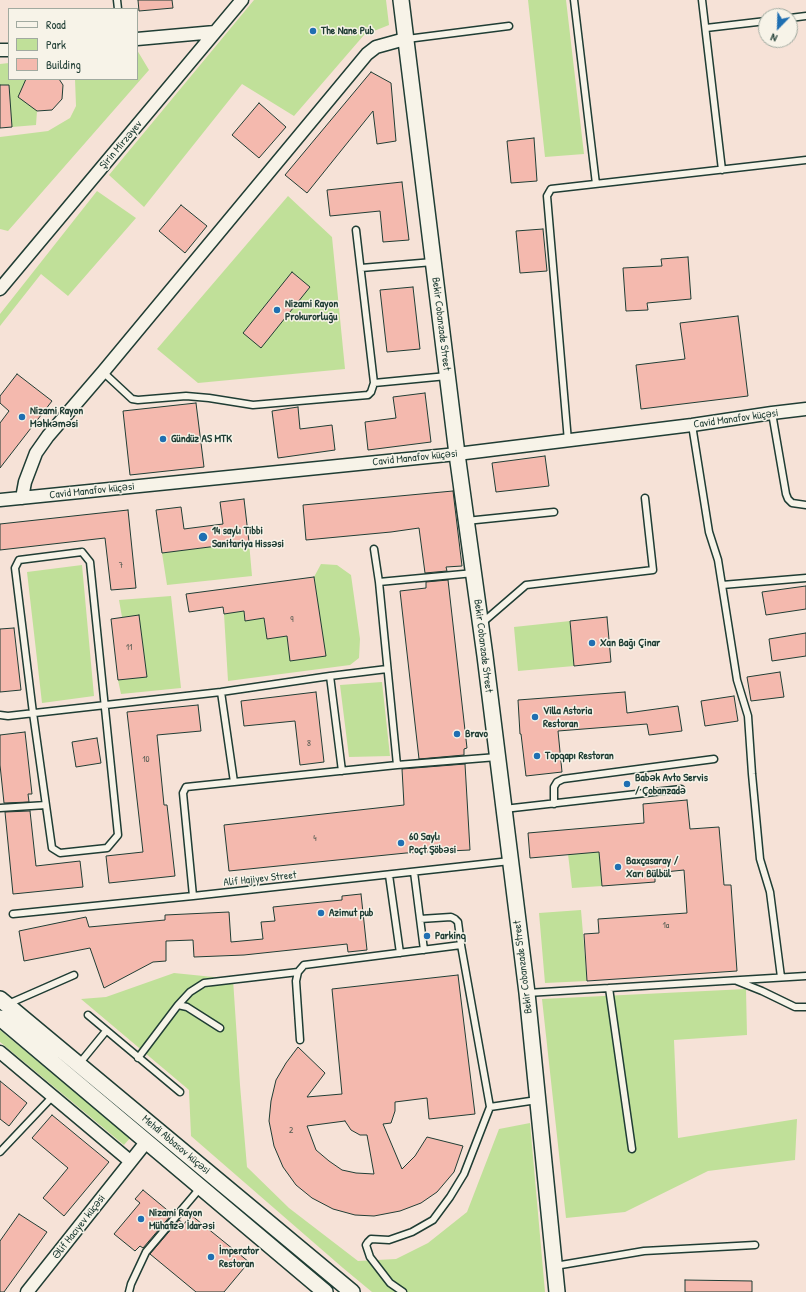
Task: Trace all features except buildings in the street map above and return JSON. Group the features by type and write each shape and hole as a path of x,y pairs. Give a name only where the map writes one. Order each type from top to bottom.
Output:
{"street":[{"name":"Şirin Mirzəyev","path":"0,289 242,0"},
{"name":"Bekir Cobanzade Street","path":"401,0 456,454 474,573 527,994 557,1292"},
{"path":"138,39 215,32"},
{"path":"22,498 25,482 36,453 48,436 367,54 376,47 405,39"},
{"name":"Cavid Manafov küçəsi","path":"0,500 456,454 692,425 806,409"},
{"name":"Mehdi Abbasov küçəsi","path":"3,1001 352,1292"},
{"name":"Mehdi Abbasov küçəsi","path":"0,1018 201,1187 320,1291"},
{"path":"0,1052 130,1161"},
{"name":"Əlif Hacıyev küçəsi","path":"27,1292 147,1141"}],"lane":[{"path":"574,0 596,184"},
{"path":"702,0 722,170"},
{"path":"706,28 758,22"},
{"path":"405,39 509,26"},
{"path":"568,440 547,196 551,189 806,160"},
{"path":"103,372 132,399 138,400 186,396 253,405 368,395 371,392 374,383 356,230"},
{"path":"361,268 433,262"},
{"path":"374,383 447,376"},
{"path":"772,413 786,494 792,503 806,505"},
{"path":"692,425 709,532 718,560 737,680 748,716 760,859 770,892 781,977"},
{"path":"480,624 526,585 653,570 645,498"},
{"path":"466,521 554,512"},
{"path":"374,549 379,582 397,765"},
{"path":"82,552 90,562 105,705 118,835 107,848 60,853 52,848 33,713 15,568 19,560 82,552"},
{"path":"379,582 474,573"},
{"path":"722,585 806,578"},
{"path":"0,715 8,716 221,692 387,669"},
{"path":"330,676 342,771"},
{"path":"221,692 234,782"},
{"path":"193,896 183,793 186,787 397,765 497,757"},
{"path":"554,804 554,787 557,782 563,779 714,759"},
{"path":"504,809 681,789"},
{"path":"0,808 46,805"},
{"name":"Alif Hajiyev Street","path":"13,914 389,875 510,860"},
{"path":"414,872 424,950"},
{"path":"389,875 400,953"},
{"path":"403,1292 390,1283 370,1257 366,1245 371,1239 389,1240 412,1232 433,1220 450,1197 464,1174 490,1107 458,922 451,917 420,919"},
{"path":"300,1040 296,981 298,972 304,965 461,945"},
{"path":"138,1058 178,1005 190,992 204,983 298,972"},
{"path":"3,1001 74,975"},
{"path":"527,994 806,976"},
{"path":"733,980 762,991 795,1007 806,1007"},
{"path":"609,988 632,1149"},
{"path":"178,1005 187,1007 220,1028"},
{"path":"88,1015 180,1092"},
{"path":"79,1064 106,1031"},
{"path":"1,1150 53,1096"},
{"path":"490,1107 537,1100"},
{"path":"129,1292 131,1284 146,1252 201,1187"},
{"path":"555,1266 644,1251 755,1245"}],"green space":[{"path":"254,0 386,0 389,25 364,35 294,116 242,84 144,207 109,175"},
{"path":"528,0 566,0 584,154 545,157"},
{"path":"138,52 149,70 8,231 0,229 0,137 48,131 70,118 76,106 75,80 138,80"},
{"path":"8,63 8,80 26,80 37,111 36,125 12,127 9,93 0,93 0,64"},
{"path":"97,191 136,218 68,296 41,274 0,326 0,314"},
{"path":"288,196 332,237 345,369 198,383 157,349"},
{"path":"249,542 252,576 167,585 162,553"},
{"path":"321,564 337,565 351,575 360,639 359,658 350,665 228,681 224,614 244,611 245,621 264,618 267,639 287,636 290,661 325,656 314,577"},
{"path":"82,565 94,696 42,703 27,572"},
{"path":"171,596 181,688 121,694 118,680 147,677 139,616 122,617 119,600"},
{"path":"570,621 574,666 518,671 514,627"},
{"path":"382,682 390,756 349,757 340,685"},
{"path":"599,852 602,886 572,888 568,854"},
{"path":"581,910 587,981 545,983 539,913"},
{"path":"174,973 233,979 247,1167 289,1208 358,1261 396,1259 428,1243 467,1212 499,1129 530,1123 545,1292 372,1292 343,1268 191,1136 189,1090 81,999 106,997"},
{"path":"746,989 747,1035 674,1040 678,1138 797,1119 795,1160 708,1171 625,1212 566,1218 542,999"},
{"path":"0,1030 130,1138 124,1145 0,1042"}],"place":[{"name":"The Nane Pub","path":"313,31"},
{"name":"Nizami Rayon Prokurorluğu","path":"277,310"},
{"name":"Nizami Rayon Məhkəməsi","path":"22,417"},
{"name":"Gündüz AS MTK","path":"163,439"},
{"name":"14 saylı Tibbi Sanitariya Hissəsi","path":"203,537"},
{"name":"Xan Bağı Çinar","path":"592,643"},
{"name":"Villa Astoria Restoran","path":"535,717"},
{"name":"Bravo","path":"457,734"},
{"name":"Topqapı Restoran","path":"537,756"},
{"name":"Babək Avto Servis / Çobanzadə","path":"627,784"},
{"name":"60 Saylı Poçt Şöbəsi","path":"401,843"},
{"name":"Baxçasaray / Xarı Bülbül","path":"618,867"},
{"name":"Azimut pub","path":"321,913"},
{"name":"Parkinq","path":"427,936"},
{"name":"Nizami Rayon Mühafizə İdarəsi","path":"141,1219"},
{"name":"İmperator Restoran","path":"211,1257"}]}
